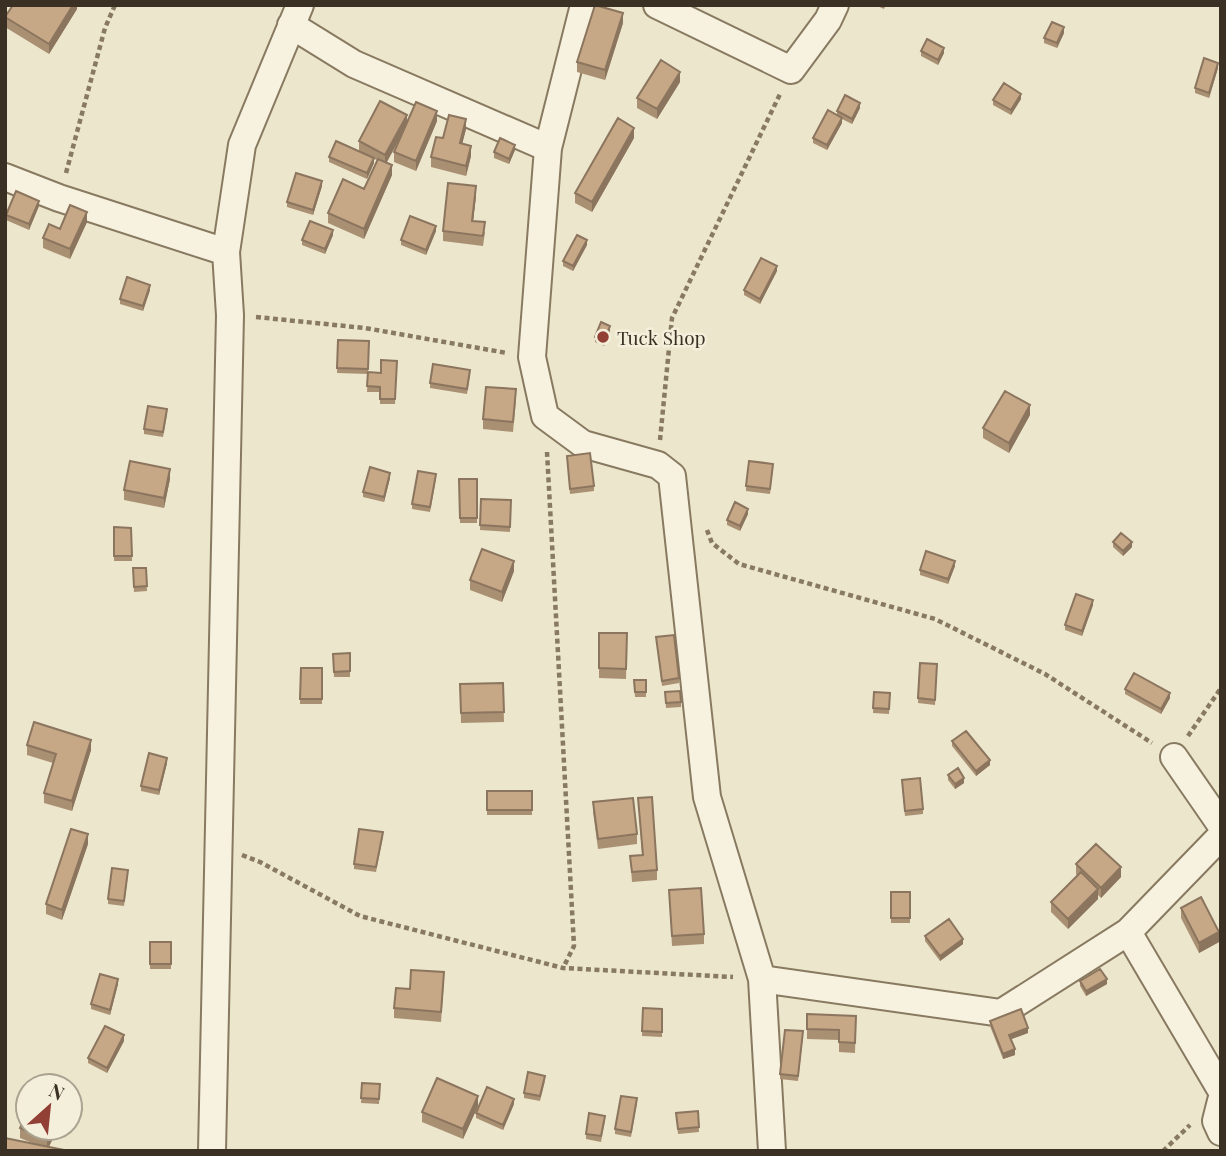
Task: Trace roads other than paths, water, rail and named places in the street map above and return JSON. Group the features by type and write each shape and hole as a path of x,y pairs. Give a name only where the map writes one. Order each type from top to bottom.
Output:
{"street":[{"path":"584,5 548,148 532,357 545,416 583,444 658,465 672,476 708,797 762,979 772,1151"},
{"path":"657,5 791,70 828,20 835,5"},
{"path":"212,1151 230,315 226,252 242,145 296,15 354,64 548,148"},
{"path":"5,177 59,198 226,252"},
{"path":"1174,757 1221,825"},
{"path":"762,979 1001,1013 1128,932 1221,836"},
{"path":"1128,932 1221,1090"},
{"path":"1221,1101 1216,1121 1221,1132"}],"place":[{"name":"Tuck Shop","path":"603,337"}]}
